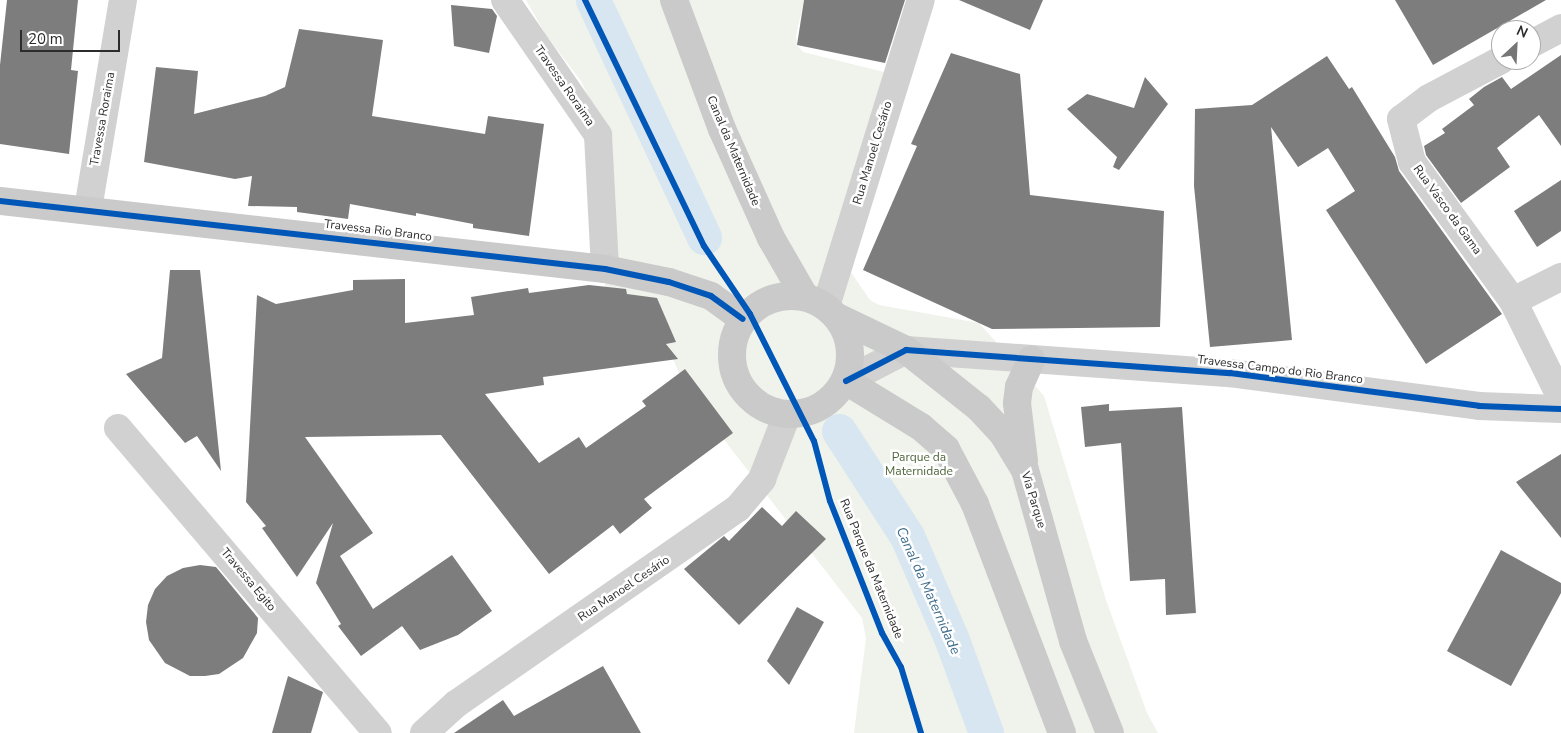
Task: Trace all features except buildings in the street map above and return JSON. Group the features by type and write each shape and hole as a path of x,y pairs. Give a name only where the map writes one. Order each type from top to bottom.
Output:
{"street":[{"name":"Travessa Roraima","path":"88,209 123,0"},
{"name":"Travessa Roraima","path":"505,0 598,135 605,269"},
{"name":"Canal da Maternidade","path":"674,0 722,129 771,238 823,307"},
{"name":"Rua Manoel Cesário","path":"823,307 921,0"},
{"path":"1541,39 1561,28"},
{"name":"Rua Vasco da Gama","path":"1491,65 1428,98 1401,119 1412,162 1513,301 1561,398"},
{"name":"Travessa Rio Branco","path":"0,201 88,209 605,269 668,282 711,296 743,319"},
{"path":"1513,301 1561,277"},
{"path":"846,381 851,348 823,307 771,299 743,319 731,349 736,380 757,405 787,415 800,414 829,402 846,381 906,350"},
{"name":"Via Parque","path":"823,307 906,350 980,408 1003,434 1025,470 1073,642 1110,733"},
{"name":"Travessa Campo do Rio Branco","path":"906,350 1230,373 1479,406 1561,408"},
{"path":"1025,470 1017,403 1019,387 1030,360"},
{"path":"846,381 921,427 946,449 975,504 1062,733"},
{"name":"Rua Manoel Cesário","path":"424,733 456,704 738,508 762,479 787,415"},
{"name":"Travessa Egito","path":"118,428 378,733"}],"green space":[{"name":"Parque da Maternidade","path":"526,0 804,0 796,36 797,45 803,52 888,73 833,246 870,300 879,305 979,323 1044,396 1106,600 1147,713 1158,733 854,733 866,638 862,618 705,415 678,371 660,326 598,307 616,252 606,135 581,81 546,35"}],"waterway":[{"name":"Canal da Maternidade","path":"593,0 704,237"},
{"name":"Canal da Maternidade","path":"839,431 907,536 952,640 986,733"}],"cycle path":[{"name":"Rua Parque da Maternidade","path":"585,0 704,246 750,314 814,441 830,501 882,633 901,667 921,733"},
{"path":"0,201 605,269 669,282 711,296 743,319"},
{"path":"846,381 906,350 1230,373 1479,406 1561,409"}]}
